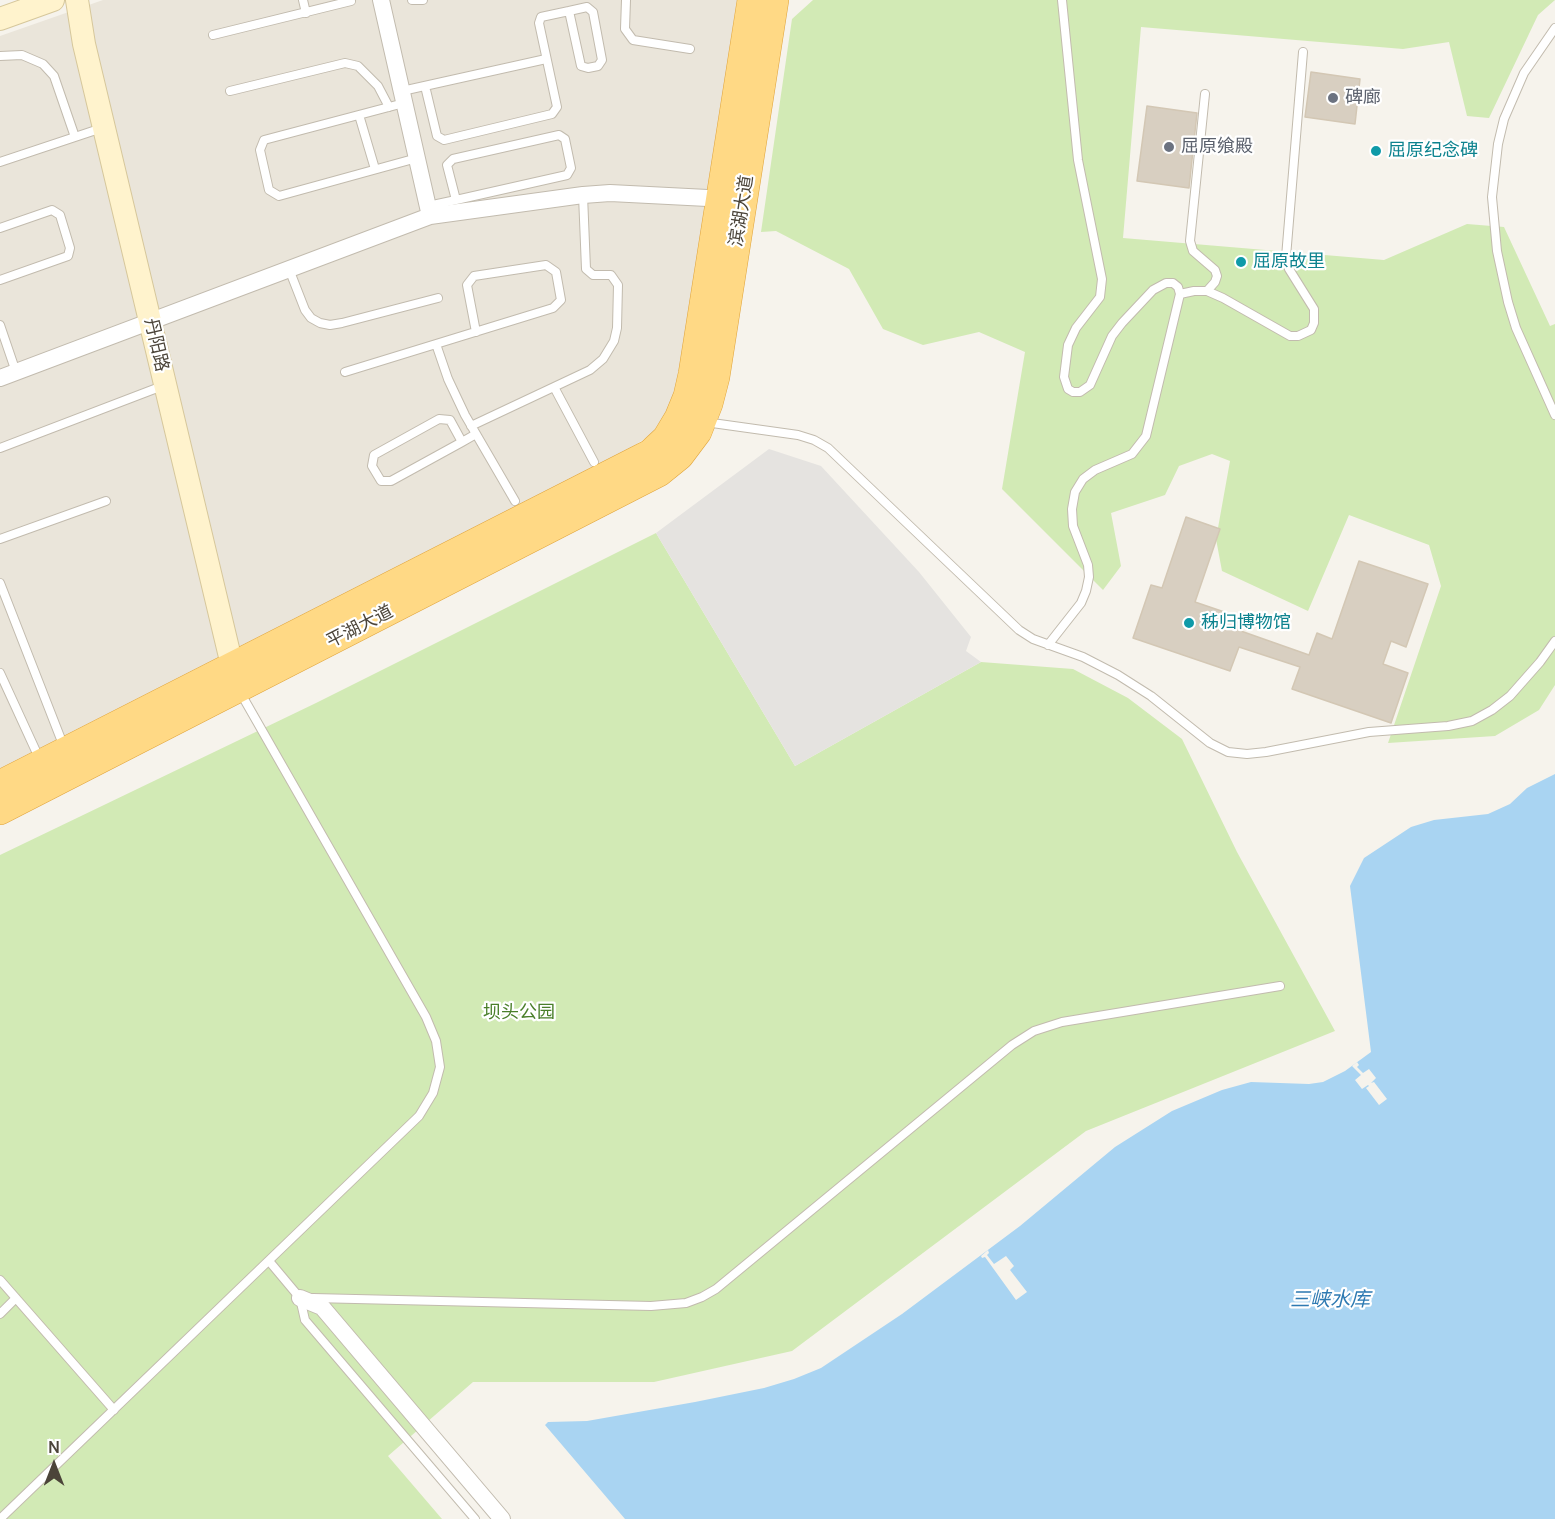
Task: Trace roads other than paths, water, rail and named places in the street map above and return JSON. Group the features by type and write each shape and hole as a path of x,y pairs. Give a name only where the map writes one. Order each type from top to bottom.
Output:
{"highway":[{"name":"滨湖大道","path":"690,420 710,404 716,377 751,0"},
{"name":"滨湖大道","path":"731,199 775,0"},
{"name":"平湖大道","path":"0,784 64,762 659,473 680,456 698,432 690,420"},
{"name":"平湖大道","path":"0,812 64,762"}],"main road":[{"path":"0,19 53,0"},
{"name":"丹阳路","path":"77,0 84,44 235,677"}],"street":[{"path":"381,0 399,100 417,158 429,211"},
{"path":"0,378 290,269 429,211 610,193 731,199"},
{"path":"300,1298 322,1307 502,1519"}],"lane":[{"path":"303,0 306,13"},
{"path":"412,0 423,0"},
{"path":"626,0 625,29 633,40 690,49"},
{"path":"1048,645 1081,603 1088,584 1088,565 1073,526 1072,509 1075,492 1083,479 1095,470 1132,454 1146,436 1180,294 1178,287 1173,283 1166,283 1152,290 1112,336 1090,385 1080,392 1068,389 1064,377 1068,345 1076,328 1100,297 1102,279 1078,160 1062,0"},
{"path":"213,35 351,1"},
{"path":"425,86 437,136 444,140 552,114 556,107 539,23 542,17 569,11 587,7 593,12 602,60 598,66 588,69 581,66 569,11"},
{"path":"1555,28 1524,73 1504,119 1495,161 1492,197 1497,251 1508,302 1516,328 1555,415"},
{"path":"1180,294 1208,291 1290,336 1305,334 1311,330 1314,323 1314,309 1289,269 1286,257 1303,52"},
{"path":"0,56 22,55 43,64 54,76 75,137"},
{"path":"417,158 279,196 269,190 260,150 264,140 359,115 399,100 425,86 546,59"},
{"path":"230,92 345,63 358,66 378,86 399,100"},
{"path":"1205,94 1190,242 1193,251 1215,270 1217,276 1215,282 1208,291"},
{"path":"359,115 375,169"},
{"path":"0,162 104,127"},
{"path":"429,211 456,200 567,175 571,168 565,139 559,135 453,159 447,165 456,200"},
{"path":"462,442 450,420 439,419 374,455 372,466 381,481 391,481 462,442 474,430 590,370 603,358 614,341 617,328 618,285 611,275 593,275 586,269 583,195"},
{"path":"0,228 52,210 60,215 70,248 68,256 0,280"},
{"path":"345,372 476,332 553,308 561,300 556,272 546,265 474,276 467,285 476,332"},
{"path":"290,269 305,310 311,318 330,325 438,298"},
{"path":"0,325 16,372"},
{"path":"436,344 448,379 515,501"},
{"path":"0,448 165,384"},
{"path":"554,387 594,462"},
{"path":"690,420 798,435 828,448 1007,620 1033,639 1092,661 1135,685 1210,743 1228,752 1247,754 1266,752 1369,732 1448,726 1472,721 1492,710 1510,696 1540,663 1555,640"},
{"path":"0,539 106,501"},
{"path":"0,583 64,762"},
{"path":"0,1519 419,1116 433,1093 440,1066 436,1041 426,1017 235,677"},
{"path":"1,679 64,762"},
{"path":"300,1298 651,1306 686,1303 716,1289 1012,1045 1034,1031 1062,1022 1280,986"},
{"path":"269,1261 300,1298 305,1320 475,1519"},
{"path":"0,1280 114,1410"},
{"path":"0,1314 15,1298"}],"water":[{"name":"三峡水库","path":"1555,774 1555,1519 625,1519 545,1425 548,1422 587,1421 764,1388 821,1368 902,1314 1020,1226 1115,1147 1172,1111 1222,1090 1251,1082 1309,1084 1323,1082 1345,1071 1371,1052 1350,886 1364,858 1411,827 1434,820 1488,814 1510,804 1527,788"}],"place":[{"name":"碑廊","path":"1333,98"},
{"name":"屈原飨殿","path":"1169,147"},
{"name":"屈原纪念碑","path":"1376,151"},
{"name":"屈原故里","path":"1241,262"},
{"name":"秭归博物馆","path":"1189,623"}],"park label":[{"name":"坝头公园","path":"519,1013"}]}
